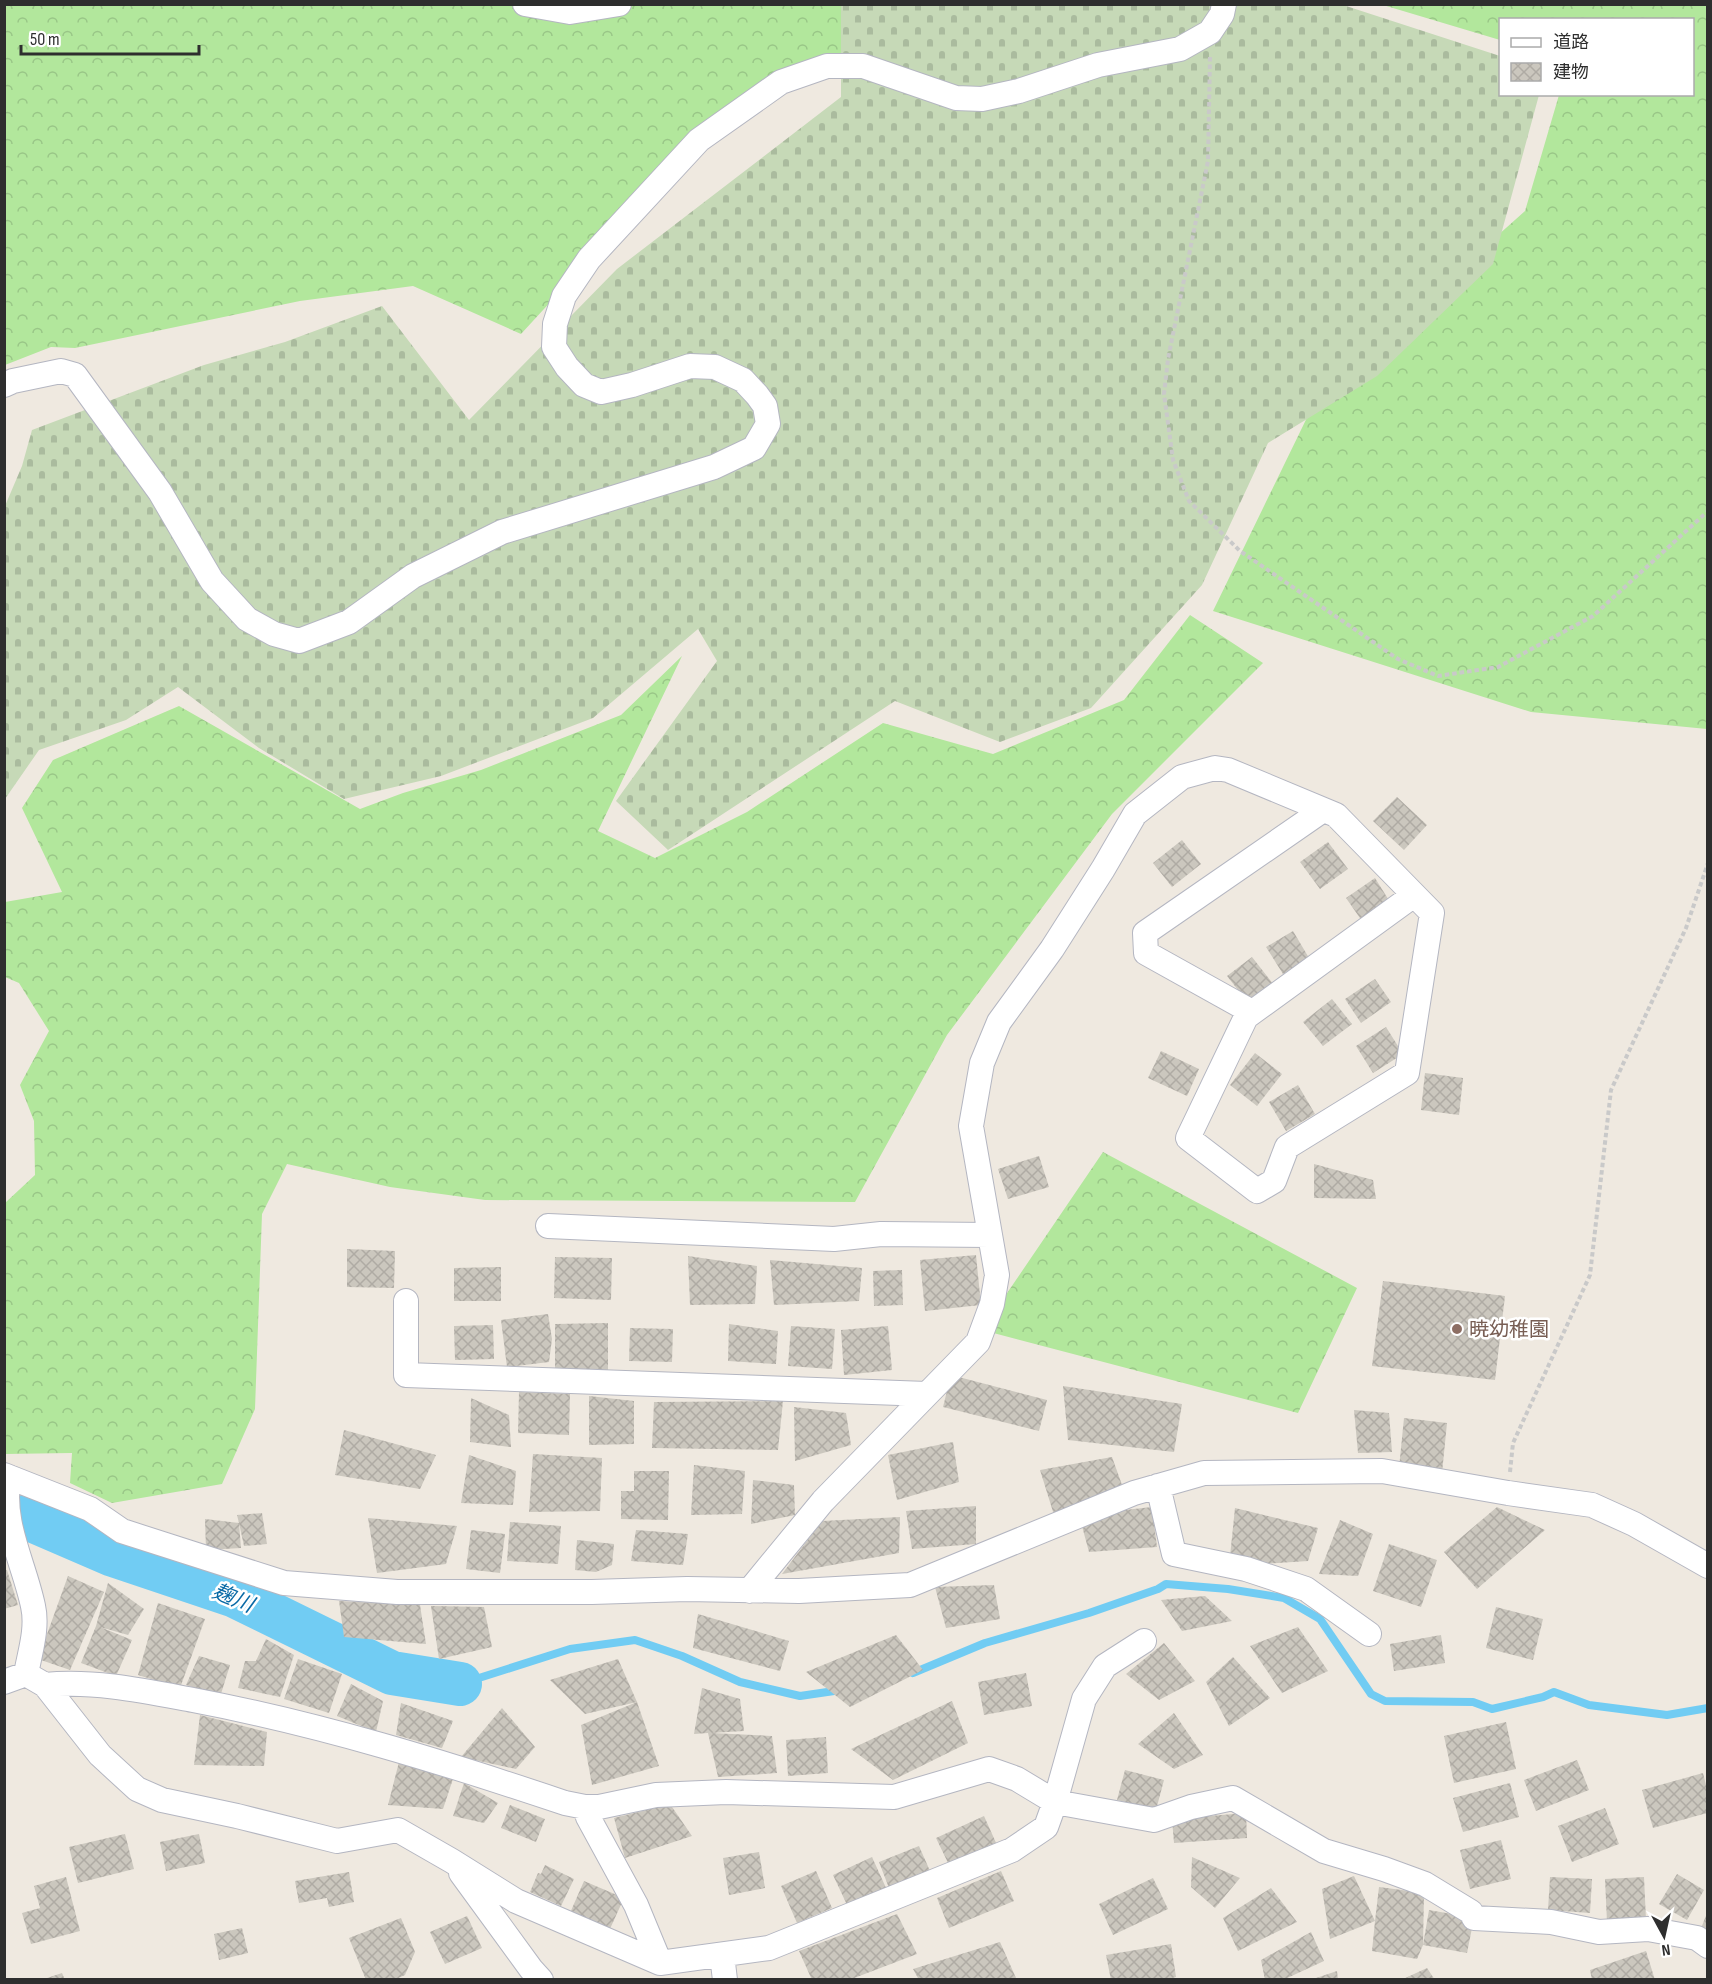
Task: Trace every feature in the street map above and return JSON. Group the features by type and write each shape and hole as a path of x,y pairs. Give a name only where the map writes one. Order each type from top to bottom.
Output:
{"street":[{"path":"525,4 570,12 619,4"},
{"path":"4,385 61,371 75,375 160,492 212,581 247,619 274,634 299,641 349,622 413,576 502,532 714,467 754,448 768,424 765,406 742,380 715,367 690,366 632,386 601,392 584,385 567,367 554,347 555,324 564,296 589,259 699,140 781,82 827,66 862,66 956,98 982,99 1019,91 1098,65 1180,49 1210,33 1222,14 1224,4"},
{"path":"749,1591 823,1501 978,1342 992,1304 997,1275 971,1126 982,1063 999,1022 1052,949 1136,814 1182,777 1215,768 1228,770 1336,815 1432,913 1407,1073 1287,1147 1274,1181 1257,1191 1188,1138 1246,1017 1414,895"},
{"path":"1252,1012 1146,953 1145,933 1323,810"},
{"path":"548,1226 834,1239 881,1234 990,1236"},
{"path":"406,1301 406,1375 927,1394"},
{"path":"25,1680 35,1626 33,1606 7,1525 7,1480 90,1509 122,1531 284,1583 397,1592 592,1592 687,1589 799,1591 910,1585 1134,1493 1204,1473 1382,1471 1592,1505 1634,1524 1707,1566"},
{"path":"1158,1486 1174,1554 1246,1569 1306,1589 1368,1634"},
{"path":"25,1680 136,1789 162,1800 337,1841 398,1830 516,1901 660,1963 769,1948 1012,1850 1046,1827 1084,1699 1105,1666 1144,1641"},
{"path":"25,1680 130,1689 258,1712 429,1758 565,1803 585,1807 599,1807 656,1795 726,1792 894,1797 989,1769 1017,1779 1055,1802 1154,1820 1191,1807 1233,1798 1324,1851 1425,1884 1471,1912 1474,1918 1551,1923 1599,1932 1648,1929 1697,1938 1707,1946"},
{"path":"585,1807 588,1817 636,1905 660,1963"},
{"path":"452,1861 541,1980"},
{"path":"722,1955 725,1980"}],"path":[{"path":"1210,33 1208,161 1168,359 1164,394 1173,460 1189,501 1240,551 1398,659 1438,676 1498,667 1593,616 1707,511"},
{"path":"1508,1493 1513,1443 1590,1275 1611,1090 1686,928 1707,863"}],"green space":[{"path":"5,5 864,5 863,66 794,64 611,236 521,334 413,286 300,301 75,348 51,347 5,365"},
{"path":"841,5 1343,5 1499,56 1499,96 1539,96 1493,264 1377,376 1268,443 1202,585 1091,708 1000,742 895,701 668,850 616,801 717,661 698,629 593,718 441,776 344,799 259,748 178,687 126,720 39,750 5,799 5,506 22,466 32,430 204,365 285,342 382,306 469,420 617,269 841,97"},
{"path":"1383,5 1707,5 1707,729 1531,712 1213,611 1317,397 1525,211 1559,96 1694,96 1694,18 1499,18 1499,40"},
{"path":"1190,615 1263,663 1112,814 947,1035 855,1202 485,1200 390,1187 287,1164 262,1214 255,1409 222,1484 112,1503 70,1483 72,1453 5,1454 5,1203 35,1175 34,1121 20,1085 49,1031 19,983 5,977 5,902 62,892 22,808 53,760 179,706 360,809 403,793 481,770 621,715 682,656 598,831 655,858 747,812 883,723 993,754 1124,700"},
{"path":"1103,1152 1357,1288 1298,1413 982,1330"}],"building":[{"path":"1397,797 1427,825 1404,850 1373,821"},
{"path":"1182,840 1201,864 1172,887 1153,863"},
{"path":"1328,842 1348,869 1320,889 1300,862"},
{"path":"1375,878 1390,902 1362,921 1346,898"},
{"path":"1293,931 1309,958 1283,974 1266,947"},
{"path":"1252,957 1274,985 1249,1004 1227,976"},
{"path":"1375,979 1391,1002 1361,1023 1345,999"},
{"path":"1332,999 1352,1024 1323,1046 1303,1022"},
{"path":"1386,1027 1403,1054 1373,1073 1356,1046"},
{"path":"1161,1051 1199,1069 1187,1096 1148,1078"},
{"path":"1255,1053 1282,1074 1257,1106 1230,1085"},
{"path":"1425,1073 1463,1078 1459,1115 1421,1110"},
{"path":"1298,1085 1315,1114 1286,1131 1269,1102"},
{"path":"1039,1156 1049,1187 1008,1199 998,1169"},
{"path":"1314,1164 1373,1180 1376,1199 1314,1198"},
{"path":"347,1249 395,1251 394,1288 347,1287"},
{"path":"976,1255 981,1305 925,1311 920,1260"},
{"path":"688,1256 757,1266 755,1304 690,1305"},
{"path":"555,1257 612,1258 611,1300 554,1298"},
{"path":"770,1260 862,1268 859,1301 774,1305"},
{"path":"501,1267 501,1301 454,1301 454,1268"},
{"path":"902,1270 903,1305 874,1306 873,1271"},
{"path":"1383,1281 1505,1296 1495,1380 1372,1366"},
{"path":"548,1314 552,1339 549,1362 507,1367 501,1320"},
{"path":"608,1323 608,1371 555,1371 555,1324"},
{"path":"729,1324 778,1331 776,1364 728,1361"},
{"path":"493,1325 494,1359 455,1360 454,1326"},
{"path":"791,1326 835,1329 832,1369 788,1366"},
{"path":"888,1326 892,1370 844,1375 841,1330"},
{"path":"630,1328 673,1329 672,1362 629,1361"},
{"path":"951,1375 1047,1400 1039,1431 943,1407"},
{"path":"1063,1386 1182,1404 1174,1452 1068,1440"},
{"path":"519,1392 570,1394 569,1435 518,1433"},
{"path":"589,1396 634,1401 634,1444 589,1445"},
{"path":"471,1398 509,1415 511,1447 470,1442"},
{"path":"783,1401 778,1450 652,1448 654,1402"},
{"path":"794,1407 846,1413 851,1445 795,1461"},
{"path":"1354,1410 1389,1413 1392,1452 1358,1453"},
{"path":"1404,1418 1447,1423 1442,1473 1399,1468"},
{"path":"344,1430 436,1455 420,1489 335,1475"},
{"path":"953,1442 959,1482 897,1500 888,1455"},
{"path":"533,1454 602,1458 600,1511 529,1512"},
{"path":"469,1455 516,1471 513,1505 461,1503"},
{"path":"1112,1457 1126,1496 1054,1515 1040,1470"},
{"path":"694,1465 745,1471 742,1514 691,1515"},
{"path":"634,1471 669,1471 668,1520 621,1519 621,1491 634,1491"},
{"path":"753,1480 794,1485 795,1515 751,1524"},
{"path":"976,1506 976,1544 912,1549 906,1511"},
{"path":"1152,1507 1157,1547 1089,1552 1079,1515"},
{"path":"1497,1507 1545,1530 1477,1589 1444,1552"},
{"path":"1235,1508 1318,1528 1308,1561 1229,1566"},
{"path":"262,1513 267,1544 244,1546 237,1515"},
{"path":"900,1517 899,1553 782,1574 822,1521"},
{"path":"368,1518 457,1526 446,1564 377,1573"},
{"path":"205,1519 239,1523 241,1548 206,1550"},
{"path":"1340,1520 1373,1534 1358,1576 1319,1574"},
{"path":"510,1522 561,1526 558,1564 507,1561"},
{"path":"471,1530 505,1534 500,1573 466,1569"},
{"path":"636,1530 688,1534 683,1565 631,1561"},
{"path":"577,1540 614,1544 612,1565 596,1572 575,1570"},
{"path":"1389,1544 1437,1560 1421,1607 1373,1591"},
{"path":"4,1570 7,1570 18,1605 4,1609"},
{"path":"68,1576 104,1592 70,1670 38,1659"},
{"path":"108,1583 144,1609 128,1635 100,1627 132,1640 116,1676 81,1663 96,1626"},
{"path":"994,1585 1000,1619 946,1628 935,1587"},
{"path":"1205,1596 1232,1621 1182,1631 1161,1600"},
{"path":"339,1601 420,1605 426,1644 344,1637"},
{"path":"158,1603 205,1619 180,1688 138,1675"},
{"path":"431,1606 484,1607 492,1647 439,1659"},
{"path":"1496,1607 1543,1619 1533,1660 1486,1648"},
{"path":"698,1614 789,1641 780,1671 693,1648"},
{"path":"1298,1627 1328,1671 1282,1693 1250,1646"},
{"path":"896,1635 923,1670 850,1707 806,1672"},
{"path":"1441,1635 1445,1663 1394,1671 1390,1644"},
{"path":"266,1639 294,1655 280,1697 238,1688 245,1661 256,1661"},
{"path":"1164,1643 1195,1681 1159,1700 1126,1674"},
{"path":"199,1656 230,1665 220,1697 186,1685"},
{"path":"1233,1657 1270,1698 1229,1726 1206,1682"},
{"path":"298,1659 342,1674 329,1713 284,1699"},
{"path":"618,1659 637,1702 585,1714 550,1680"},
{"path":"1026,1673 1032,1706 984,1715 978,1682"},
{"path":"351,1684 383,1701 376,1732 337,1716"},
{"path":"702,1688 740,1699 744,1731 711,1733 772,1736 777,1773 718,1777 708,1733 694,1734"},
{"path":"952,1701 968,1743 893,1780 851,1749"},
{"path":"637,1702 659,1766 592,1785 581,1725"},
{"path":"401,1703 453,1721 442,1748 396,1735"},
{"path":"502,1708 535,1747 516,1769 461,1757"},
{"path":"1174,1713 1203,1755 1174,1769 1138,1744"},
{"path":"200,1715 267,1732 264,1766 194,1765"},
{"path":"1506,1722 1516,1769 1454,1783 1444,1736"},
{"path":"826,1737 828,1773 788,1776 786,1740"},
{"path":"400,1758 454,1776 443,1809 388,1805"},
{"path":"1577,1760 1589,1790 1536,1811 1524,1780"},
{"path":"1125,1770 1164,1780 1156,1810 1117,1800"},
{"path":"1703,1773 1707,1789 1707,1813 1653,1828 1642,1790"},
{"path":"464,1783 498,1803 484,1823 453,1816"},
{"path":"1510,1783 1519,1817 1463,1832 1453,1798"},
{"path":"670,1804 692,1836 625,1858 614,1818"},
{"path":"510,1805 545,1819 536,1842 501,1828"},
{"path":"1605,1808 1619,1844 1572,1862 1558,1826"},
{"path":"1246,1813 1247,1838 1174,1843 1172,1819"},
{"path":"984,1816 997,1845 950,1867 936,1838"},
{"path":"125,1834 134,1869 78,1883 69,1847"},
{"path":"199,1834 205,1863 166,1871 160,1842"},
{"path":"1501,1840 1511,1879 1470,1889 1460,1850"},
{"path":"919,1846 930,1871 889,1888 879,1862"},
{"path":"759,1852 765,1888 729,1895 723,1858"},
{"path":"872,1857 887,1890 848,1907 833,1875"},
{"path":"1192,1857 1240,1878 1215,1908 1191,1887"},
{"path":"545,1865 574,1879 561,1906 530,1892 538,1873 541,1874"},
{"path":"816,1871 832,1908 797,1923 781,1886"},
{"path":"1001,1871 1014,1901 949,1928 937,1898"},
{"path":"349,1872 354,1902 329,1907 327,1898 299,1903 295,1881"},
{"path":"1677,1874 1704,1890 1687,1920 1659,1904"},
{"path":"1354,1876 1375,1921 1330,1939 1322,1889"},
{"path":"66,1877 80,1931 31,1944 22,1913 40,1908 34,1886"},
{"path":"1550,1877 1592,1879 1590,1913 1548,1910"},
{"path":"1644,1877 1646,1920 1607,1922 1605,1879"},
{"path":"1153,1878 1168,1909 1113,1935 1099,1904"},
{"path":"584,1881 624,1898 609,1931 570,1913"},
{"path":"1379,1887 1424,1893 1423,1945 1417,1959 1372,1951"},
{"path":"1271,1888 1297,1922 1238,1951 1223,1918"},
{"path":"1429,1910 1474,1918 1467,1953 1423,1945"},
{"path":"1707,1913 1707,1934 1700,1931"},
{"path":"897,1914 917,1954 849,1980 812,1980 799,1951"},
{"path":"467,1916 482,1948 445,1964 430,1932"},
{"path":"401,1918 415,1952 405,1975 394,1980 366,1980 349,1938"},
{"path":"242,1928 248,1953 219,1960 214,1934"},
{"path":"1311,1932 1324,1961 1283,1980 1265,1980 1261,1960"},
{"path":"1000,1942 1016,1978 1011,1980 919,1980 913,1969"},
{"path":"1171,1944 1176,1977 1165,1980 1111,1980 1106,1955"},
{"path":"1646,1951 1655,1980 1592,1980 1590,1970"},
{"path":"1427,1968 1435,1980 1401,1980"},
{"path":"1337,1971 1338,1980 1313,1980 1313,1979"},
{"path":"62,1973 65,1980 44,1980 44,1979"}],"waterway":[{"name":"麹川","path":"4,1508 113,1555 235,1596 392,1673 460,1684"},
{"path":"913,1673 985,1643 1089,1613 1158,1589 1166,1584 1228,1589 1284,1598 1320,1619 1371,1694 1385,1701 1473,1702 1492,1709 1543,1697 1554,1692 1589,1705 1667,1715 1708,1708"},
{"path":"460,1684 570,1649 635,1640 682,1656 740,1682 800,1696 841,1690"}],"place":[{"name":"暁幼稚園","path":"1457,1329"}]}
